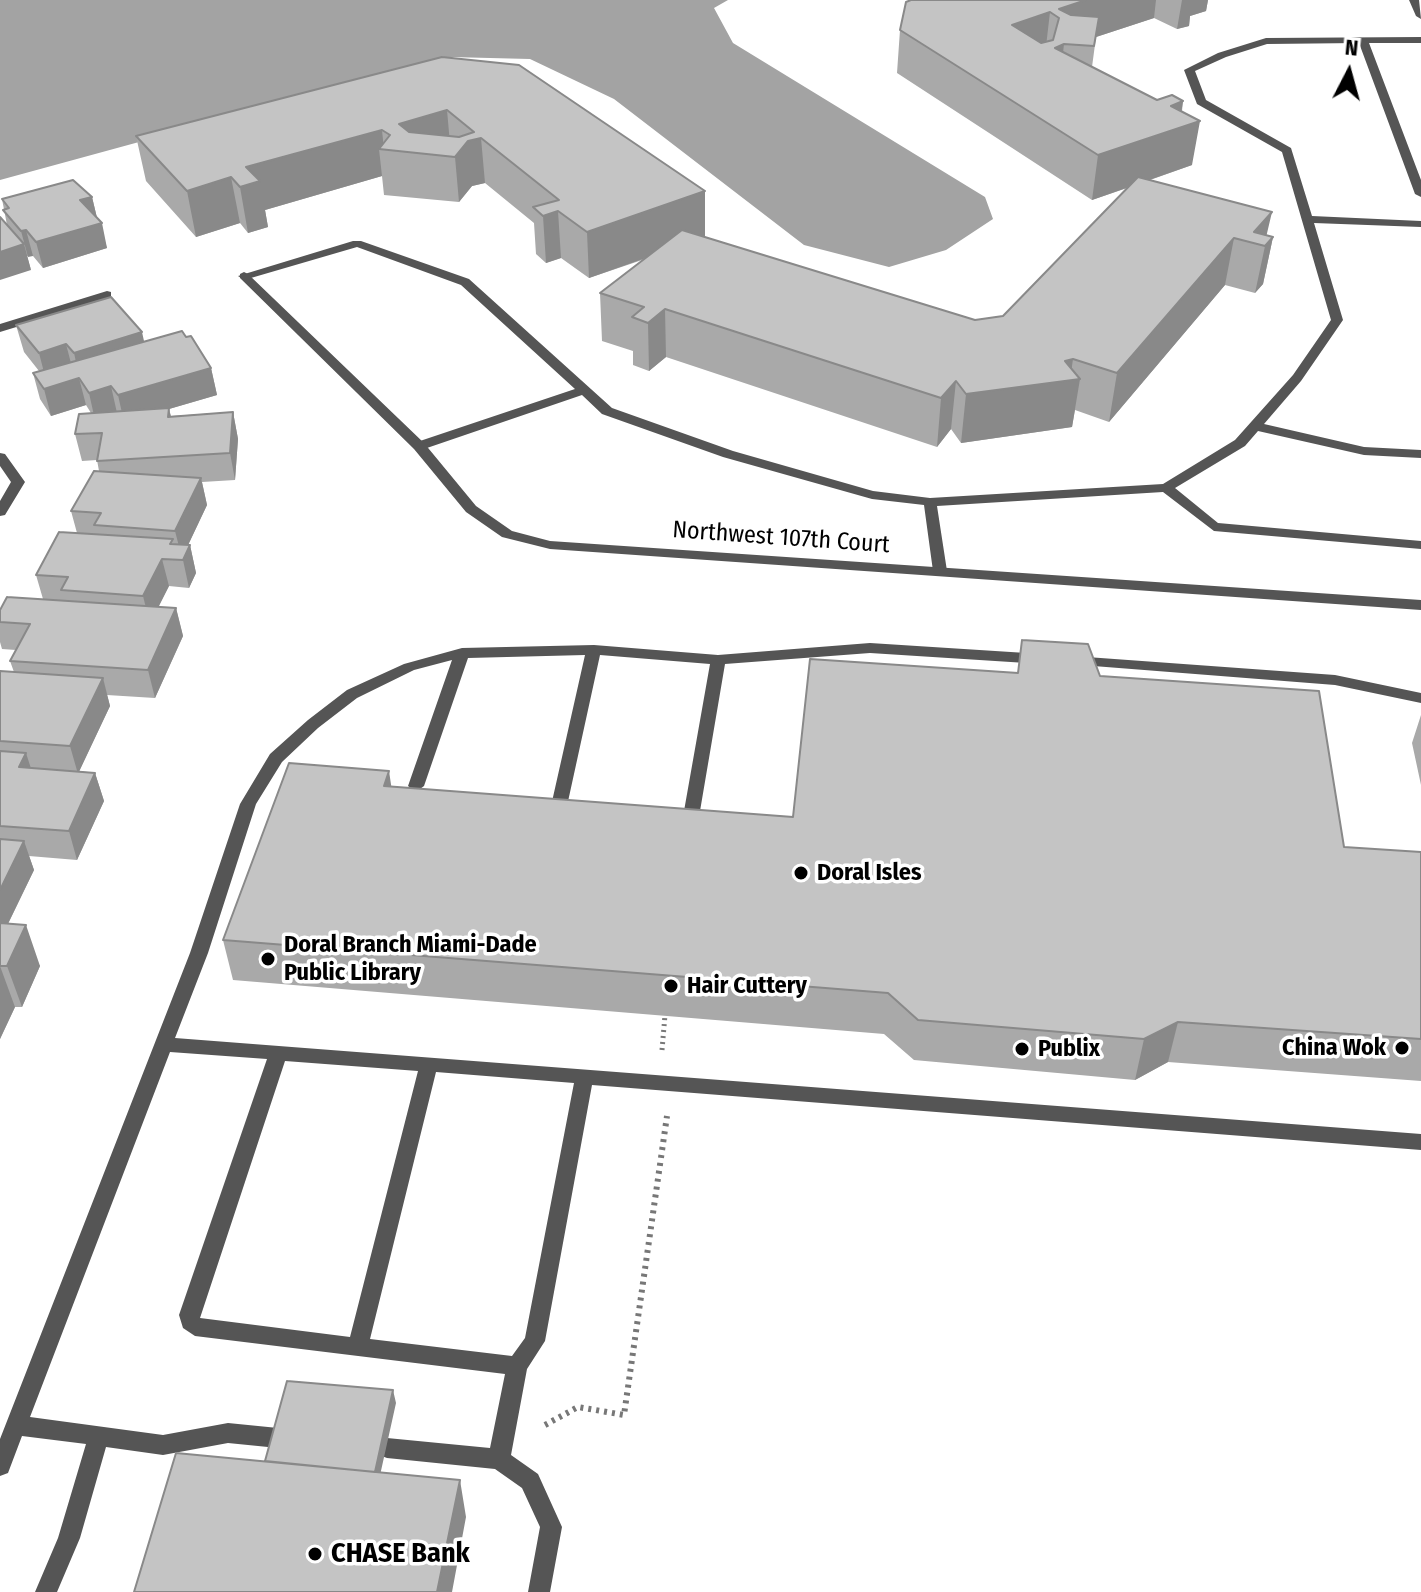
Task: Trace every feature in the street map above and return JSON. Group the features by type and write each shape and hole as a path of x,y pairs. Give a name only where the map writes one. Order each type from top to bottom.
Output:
{"street":[{"path":"1414,0 1421,16"},
{"path":"419,446 584,390 607,411 728,454 872,495 930,502 1166,488 1240,443 1297,378 1337,320 1287,150 1201,102 1189,70 1222,55 1266,41 1421,40"},
{"path":"1363,41 1421,194"},
{"path":"1307,219 1421,224"},
{"name":"Northwest 107th Court","path":"584,390 465,282 357,243 244,276 419,446 471,509 507,534 550,545 1421,605"},
{"path":"0,328 107,295"},
{"path":"1255,426 1364,451 1421,454"},
{"path":"0,457 18,482 0,512"},
{"path":"1166,488 1214,527 1421,545"},
{"path":"930,502 940,571"},
{"path":"0,1466 199,953 248,804 276,758 352,694 409,667 462,653 594,650 718,660 870,648 1335,680 1421,698"},
{"path":"559,806 594,650"},
{"path":"416,786 462,653"},
{"path":"692,811 718,660"},
{"path":"163,1044 1421,1142"},
{"path":"278,1053 189,1315 190,1322 195,1327 517,1366"},
{"path":"358,1347 429,1064"},
{"path":"499,1459 517,1366 535,1341 584,1077"},
{"path":"16,1425 163,1445 228,1433 278,1438"},
{"path":"46,1592 69,1538 99,1436"},
{"path":"387,1448 499,1459 530,1481 551,1527 539,1592"}],"path":[{"path":"499,1459 531,1432 578,1407 624,1415 668,1124 662,1053 665,1015"}],"shaded area":[{"path":"0,0 728,0 714,8 733,43 985,197 993,219 946,250 889,267 804,245 614,99 530,59 450,57 0,180"}],"building":[{"path":"1086,0 1059,9 1071,15 1099,17 1094,46 1064,44 1055,48 1157,100 1172,95 1183,101 1171,106 1200,121 1098,155 900,30 906,2","holes":["1050,12 1059,18 1053,40 1041,43 1012,25"]},
{"path":"442,57 519,65 705,191 587,232 558,211 543,216 533,207 559,200 481,138 468,141 455,157 379,149 390,135 382,130 246,167 260,181 240,187 231,177 187,191 136,136","holes":["447,110 474,132 459,137 409,132 399,124"]},
{"path":"1138,177 1272,212 1254,232 1273,237 1265,246 1234,238 1117,373 1073,359 1065,361 1080,379 966,394 956,381 941,398 665,309 648,323 632,317 644,307 600,293 682,230 975,320 1003,316"},
{"path":"73,180 92,197 80,200 102,223 36,242 26,230 21,231 3,210 9,208 2,199"},
{"path":"0,217 24,244 0,252"},
{"path":"111,297 142,332 74,353 66,344 39,353 16,325"},
{"path":"182,331 186,337 191,336 211,368 118,395 111,386 89,393 79,378 44,389 33,373"},
{"path":"169,408 168,417 233,412 230,453 97,461 102,433 75,434 79,414"},
{"path":"94,471 201,478 175,531 94,525 101,513 71,511"},
{"path":"59,532 173,539 170,544 190,545 183,560 162,559 143,596 61,590 68,577 36,575"},
{"path":"7,597 176,608 148,670 10,661 30,624 0,622 0,610"},
{"name":"Doral Isles","path":"1022,640 1088,644 1100,676 1319,691 1344,847 1421,852 1421,1039 1178,1022 1144,1039 918,1020 888,993 223,940 289,763 389,771 384,786 793,817 810,659 1018,673"},
{"path":"0,671 103,678 70,746 0,741"},
{"path":"0,751 26,753 19,767 95,773 69,831 0,826"},
{"path":"0,839 24,841 0,890"},
{"path":"0,923 26,925 7,966 0,966"},
{"path":"287,1381 393,1390 375,1472 265,1461"},
{"name":"CHASE Bank","path":"176,1453 460,1480 437,1592 134,1592"}],"place":[{"name":"Doral Isles","path":"801,873"},
{"name":"Doral Branch Miami-Dade Public Library","path":"268,959"},
{"name":"Hair Cuttery","path":"671,986"},
{"name":"China Wok","path":"1402,1048"},
{"name":"Publix","path":"1022,1049"},
{"name":"CHASE Bank","path":"315,1554"}]}
